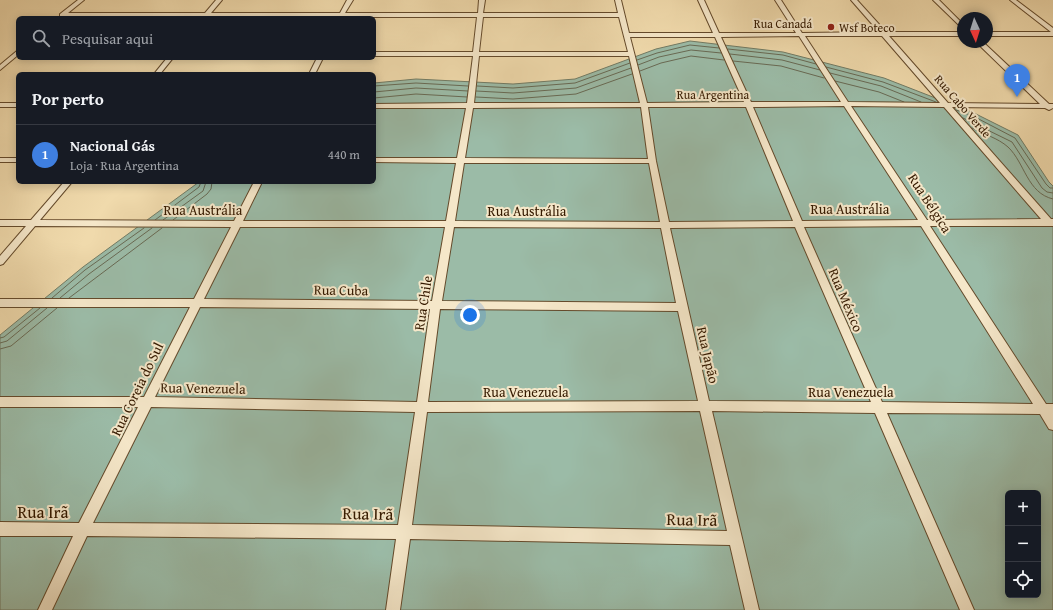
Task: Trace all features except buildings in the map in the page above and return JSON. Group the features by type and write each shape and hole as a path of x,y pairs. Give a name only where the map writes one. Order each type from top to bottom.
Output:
{"street":[{"path":"61,16 81,0"},
{"path":"206,16 219,0"},
{"path":"341,16 350,0"},
{"name":"Rua Chile","path":"393,610 436,305 470,106 482,0"},
{"name":"Rua Japão","path":"618,0 644,106 652,161 682,307 752,610"},
{"name":"Rua México","path":"702,0 749,105 877,408 966,610"},
{"name":"Rua Bélgica","path":"778,0 1048,409 1053,425"},
{"name":"Rua Cabo Verde","path":"854,0 1051,224"},
{"path":"936,0 957,20"},
{"path":"1013,0 1053,31"},
{"path":"61,16 622,15"},
{"name":"Rua Canadá","path":"627,35 957,34"},
{"path":"993,34 1053,34"},
{"path":"986,48 1050,106 1053,112"},
{"path":"376,54 632,54"},
{"path":"0,68 16,55"},
{"path":"159,72 168,60"},
{"path":"313,72 319,60"},
{"name":"Rua Argentina","path":"376,106 847,104 1050,106"},
{"path":"0,105 16,105"},
{"path":"0,160 16,160"},
{"path":"376,160 652,161"},
{"path":"0,262 66,184"},
{"name":"Rua Coreia do Sul","path":"45,610 83,529 257,184"},
{"name":"Rua Austrália","path":"0,223 665,225 798,223 1051,224"},
{"name":"Rua Cuba","path":"0,303 682,307"},
{"name":"Rua Venezuela","path":"0,402 148,402 422,407 706,406 1048,409"},
{"name":"Rua Irã","path":"0,529 404,532 735,538"}],"water":[{"path":"690,41 783,52 884,78 974,113 1018,135 1053,186 1053,610 0,610 0,335 83,267 196,184 376,184 376,83 416,79 513,84 575,79 656,49"}],"place":[{"name":"Wsf Boteco","path":"831,27"},
{"name":"Nacional Gás","path":"1017,97"}]}
